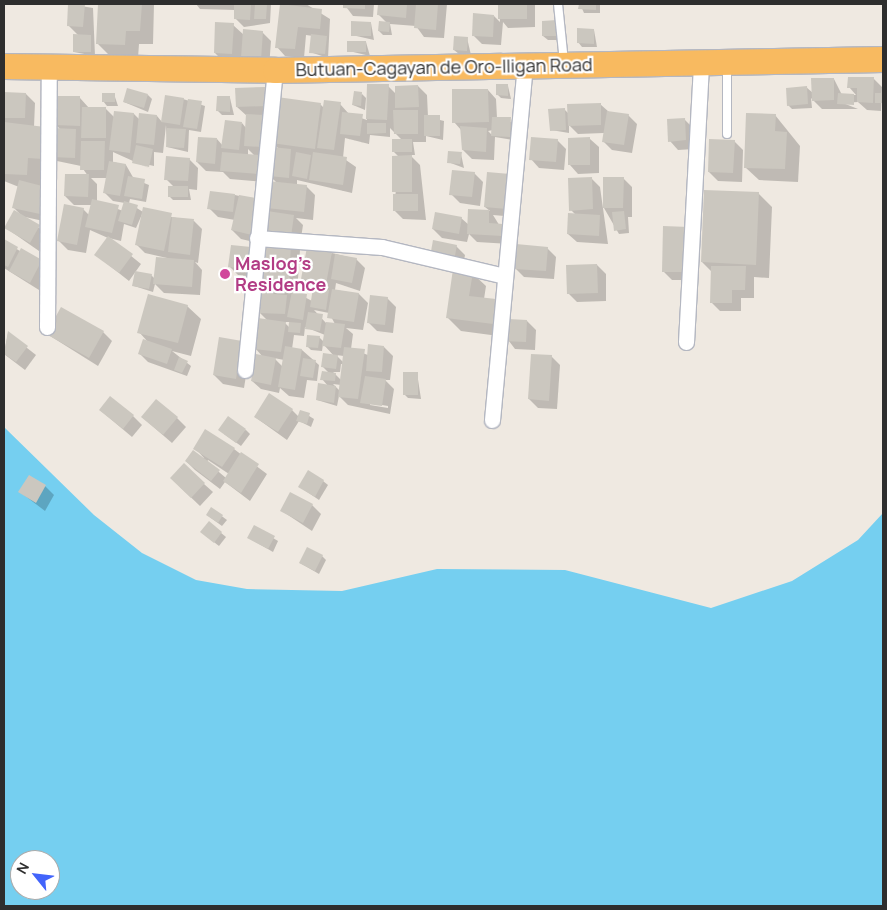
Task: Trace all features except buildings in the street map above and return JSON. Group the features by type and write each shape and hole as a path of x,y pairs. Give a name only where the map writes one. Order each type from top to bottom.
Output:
{"highway":[{"name":"Butuan-Cagayan de Oro-Iligan Road","path":"4,66 274,70 883,59"}],"street":[{"path":"686,342 701,62"},
{"path":"492,420 525,65"},
{"path":"47,326 49,67"},
{"path":"244,370 274,70"},
{"path":"258,238 382,247 505,276"}],"lane":[{"path":"558,4 564,64"},
{"path":"727,61 727,134"}],"water":[{"path":"4,427 94,515 142,553 196,580 247,589 342,591 437,569 565,570 711,608 792,581 858,540 883,513 883,906 4,906"}],"place":[{"name":"Maslog’s Residence","path":"225,274"}]}
